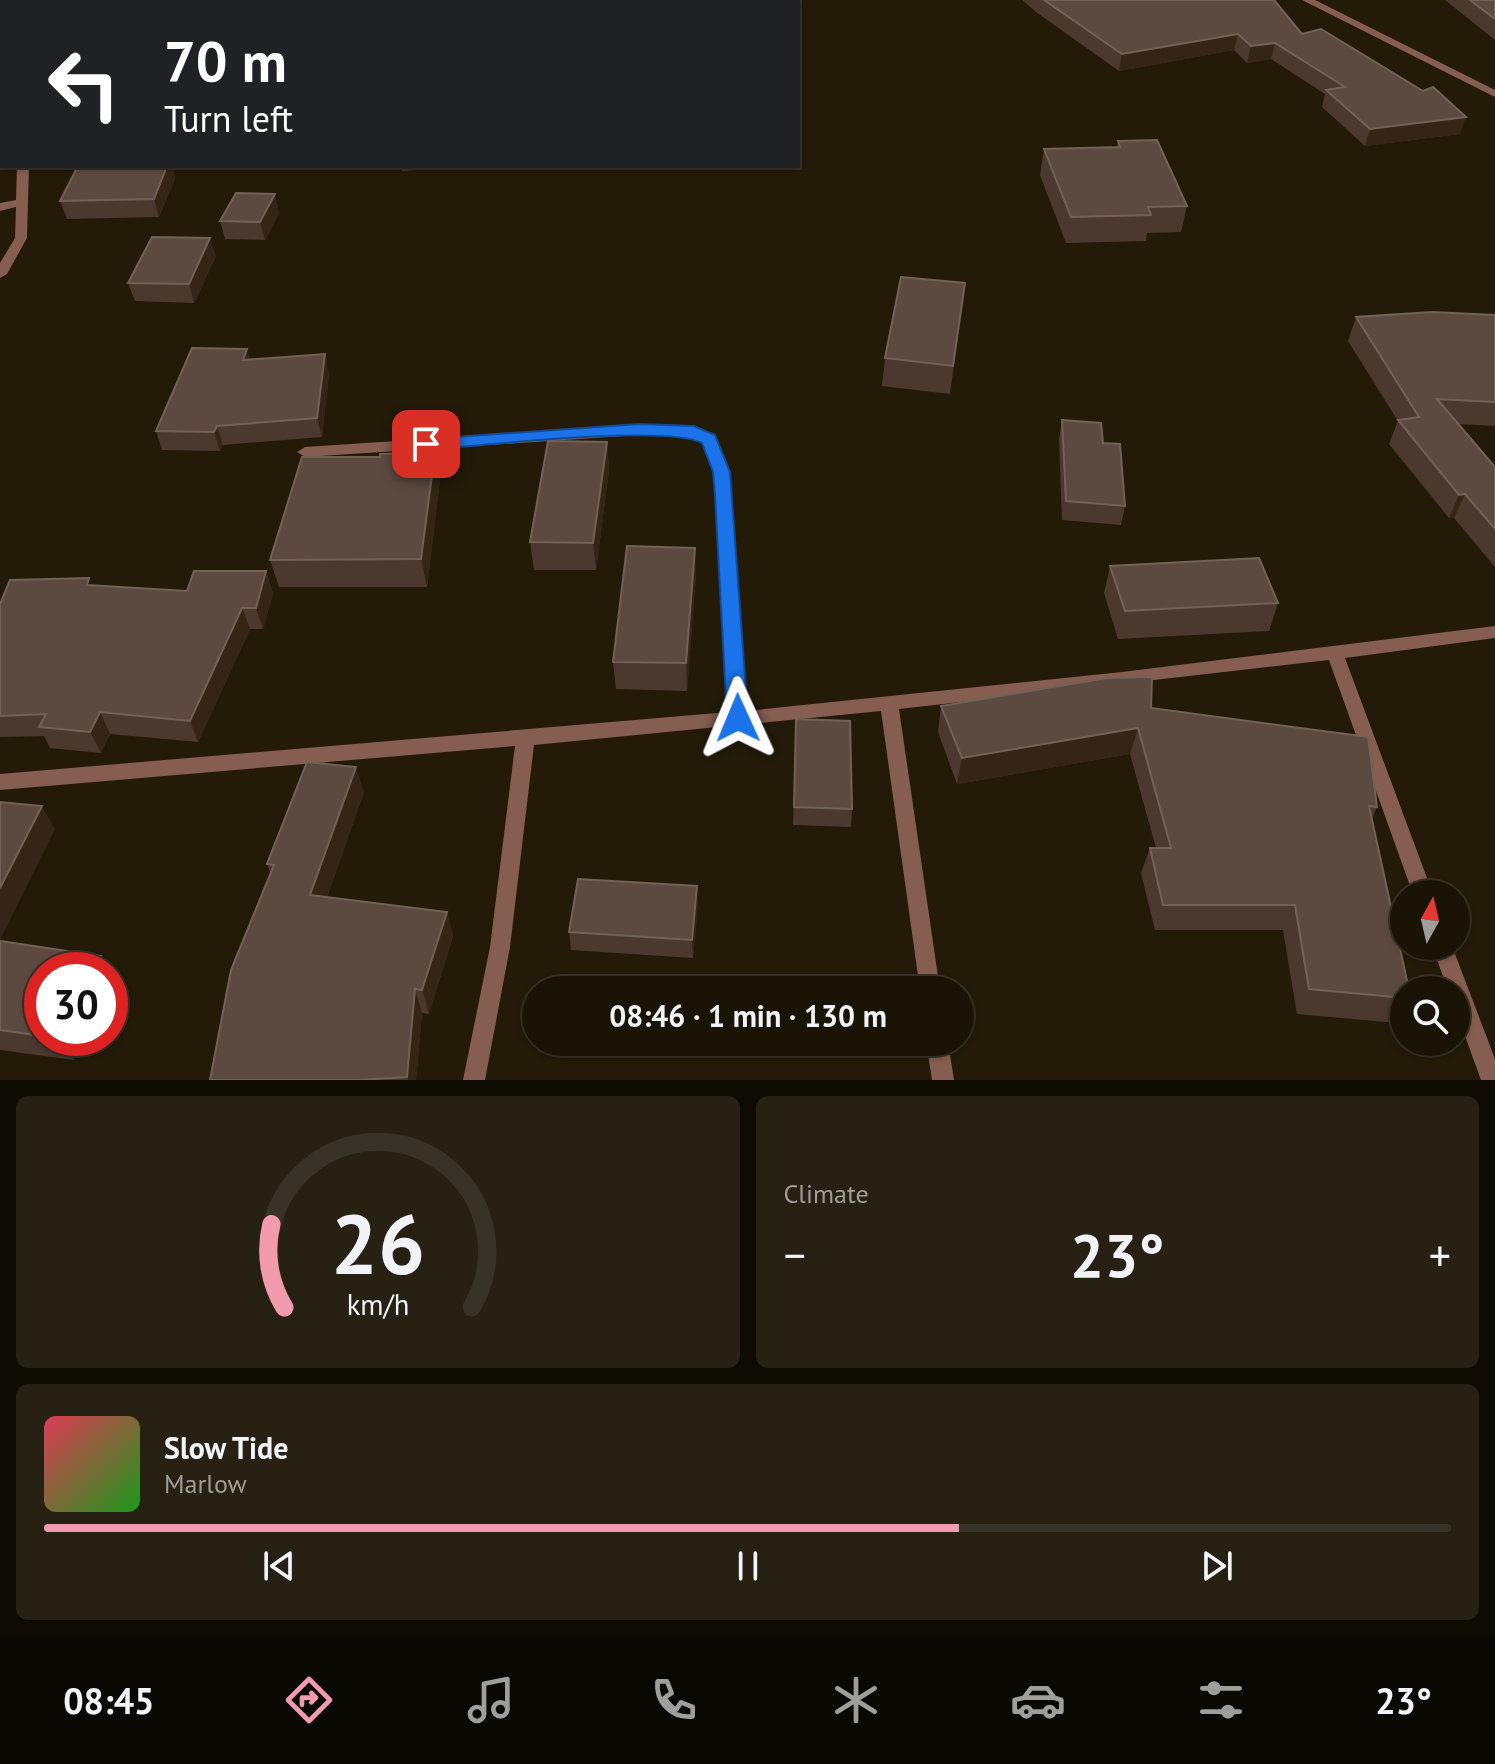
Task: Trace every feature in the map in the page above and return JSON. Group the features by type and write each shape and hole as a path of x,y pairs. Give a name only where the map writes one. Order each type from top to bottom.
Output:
{"street":[{"path":"1307,0 1495,94"},
{"path":"0,274 21,238 23,168"},
{"path":"0,207 22,202"},
{"path":"305,452 639,430 694,432 709,439 716,454 723,486 738,718"},
{"path":"0,782 525,740 1335,654 1495,632"},
{"path":"1335,654 1418,880"},
{"path":"889,703 928,976"},
{"path":"474,1080 500,947 525,740"},
{"path":"1447,960 1492,1080"},
{"path":"939,1056 943,1080"}],"building":[{"path":"1044,0 1274,0 1302,34 1321,29 1423,91 1433,87 1466,117 1370,129 1326,90 1345,87 1275,43 1251,46 1238,34 1122,54"},
{"path":"1470,0 1495,0 1495,19"},
{"path":"1157,140 1187,206 1148,207 1151,215 1071,217 1044,149 1120,147 1118,141"},
{"path":"77,168 166,168 154,199 60,201"},
{"path":"236,193 275,194 260,222 220,221"},
{"path":"152,237 210,238 189,284 128,283"},
{"path":"901,277 965,283 953,366 885,358"},
{"path":"1432,312 1495,315 1495,402 1437,399 1495,467 1495,529 1465,494 1459,495 1398,420 1419,417 1356,317"},
{"path":"192,348 247,349 243,360 325,354 317,418 217,426 214,432 156,431"},
{"path":"1062,420 1101,423 1103,443 1120,444 1125,506 1066,501"},
{"path":"548,441 607,442 593,543 530,542"},
{"path":"435,452 421,559 270,560 302,457 380,457 380,454"},
{"path":"627,546 695,548 686,663 613,662"},
{"path":"1259,558 1278,603 1125,611 1110,566"},
{"path":"194,571 266,571 256,608 242,608 190,721 100,712 90,732 39,727 46,714 0,716 0,604 10,580 89,578 87,585 187,591"},
{"path":"1152,677 1151,708 1368,737 1377,807 1369,806 1390,903 1390,960 1402,960 1406,976 1390,976 1390,997 1309,989 1295,905 1163,905 1150,848 1171,848 1138,728 962,758 941,706 1107,678"},
{"path":"796,719 850,721 852,809 794,807"},
{"path":"307,762 356,767 310,895 447,912 422,990 415,989 407,1077 210,1080 231,970 274,865 267,864"},
{"path":"0,802 42,806 0,888"},
{"path":"578,879 697,886 692,940 569,932"},
{"path":"0,941 74,952 24,952 24,1033 0,1030"}],"route":[{"path":"426,444 639,430 694,432 709,439 721,472 729,544 738,718"}]}
